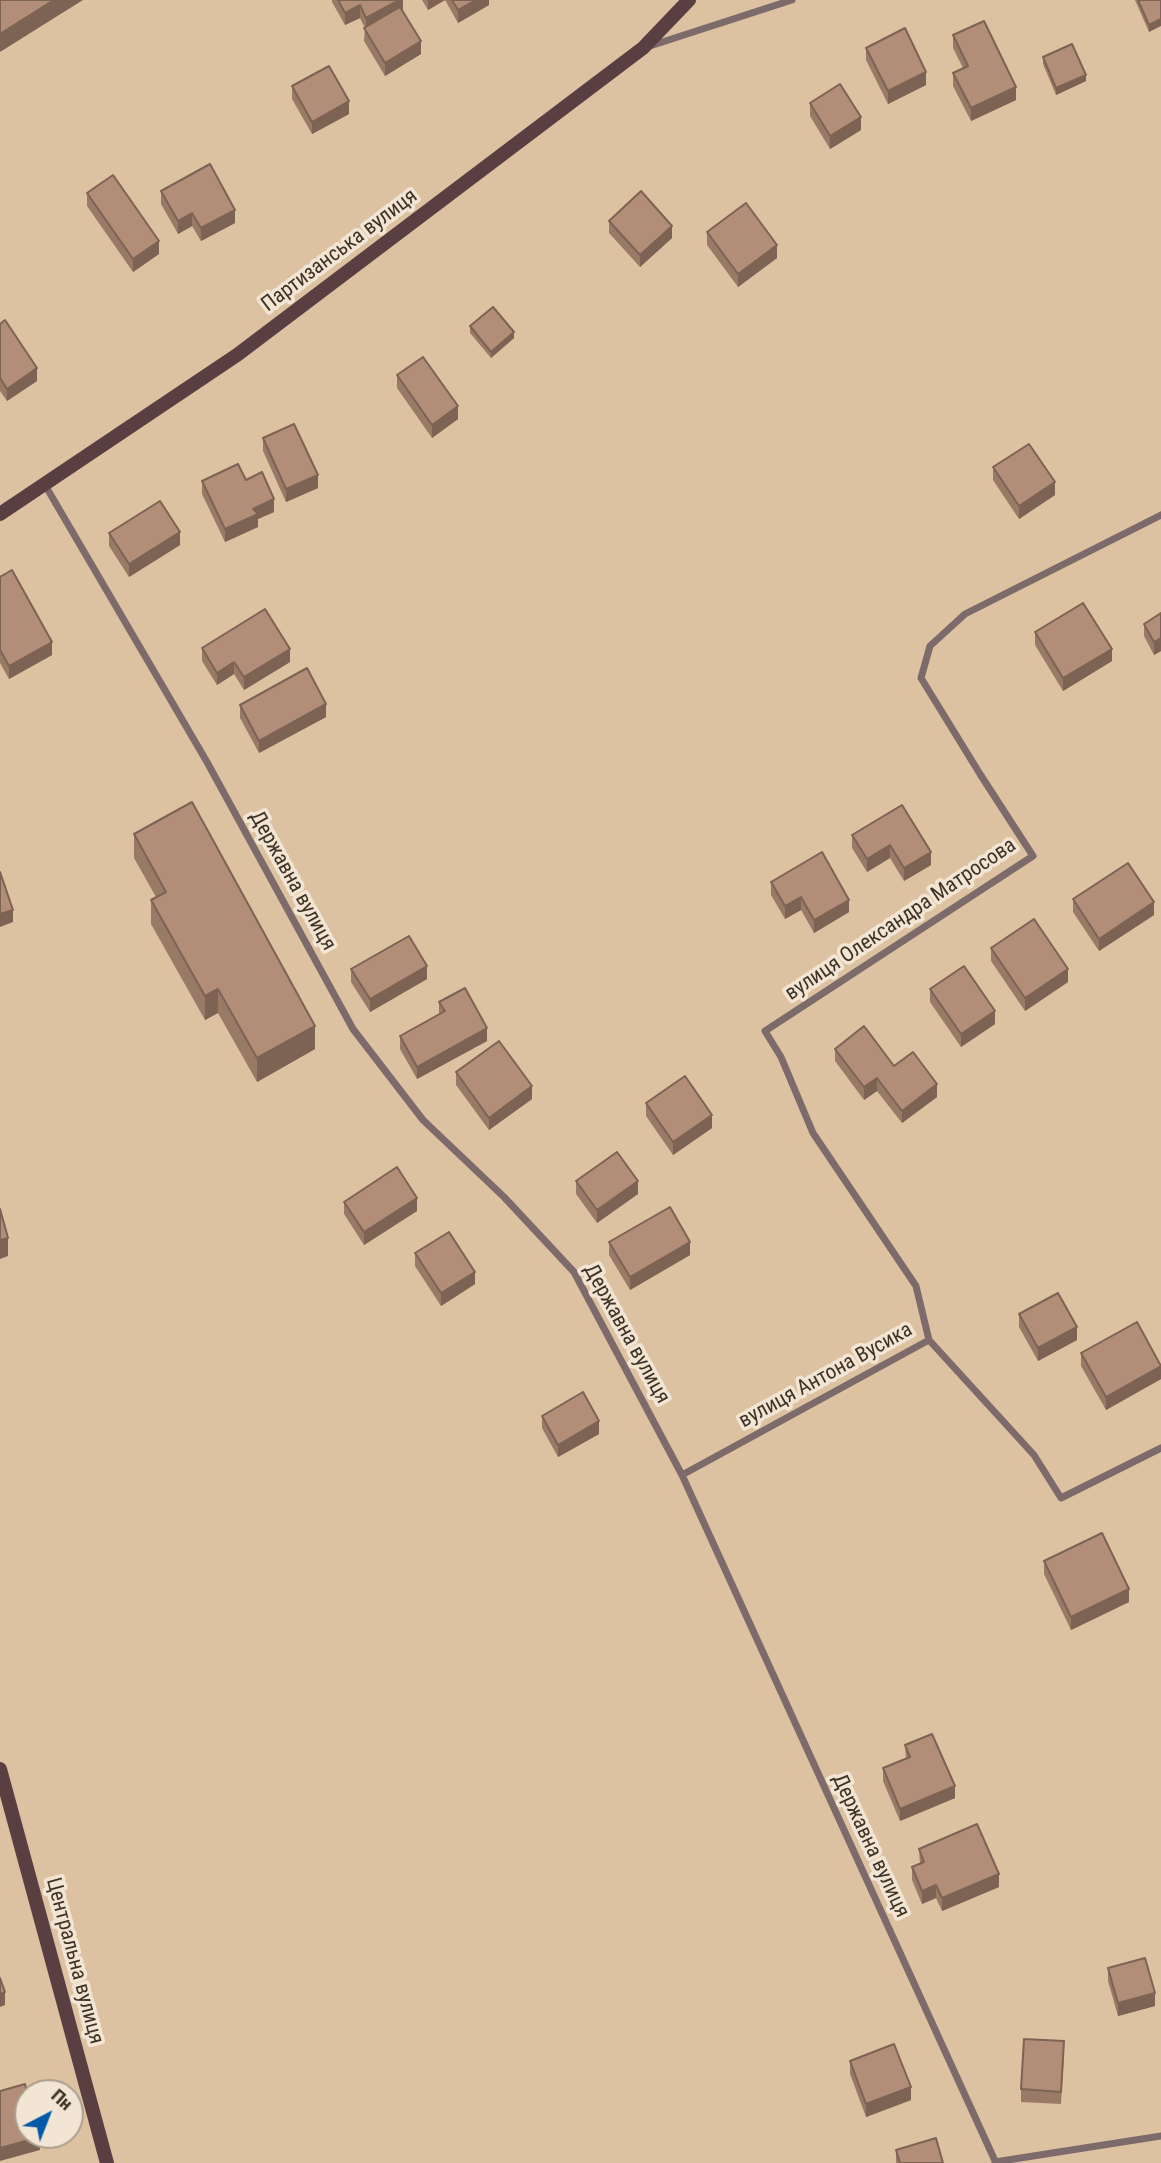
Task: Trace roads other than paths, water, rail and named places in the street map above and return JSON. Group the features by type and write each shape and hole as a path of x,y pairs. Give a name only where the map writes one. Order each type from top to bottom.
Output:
{"main road":[{"name":"Партизанська вулиця","path":"0,514 237,355 643,48 689,0"},
{"name":"Центральна вулиця","path":"0,1769 107,2163"}],"street":[{"path":"643,48 792,0"},
{"name":"Державна вулиця","path":"45,485 207,762 353,1029 423,1120 504,1196 575,1272 682,1475 995,2162"},
{"name":"вулиця Олександра Матросова","path":"929,1340 916,1286 813,1133 781,1057 765,1031 1033,856 921,678 930,646 965,614 1161,515"},
{"name":"вулиця Антона Вусика","path":"682,1475 929,1340 1034,1455 1060,1498 1161,1448"},
{"path":"995,2162 1161,2136"}]}
